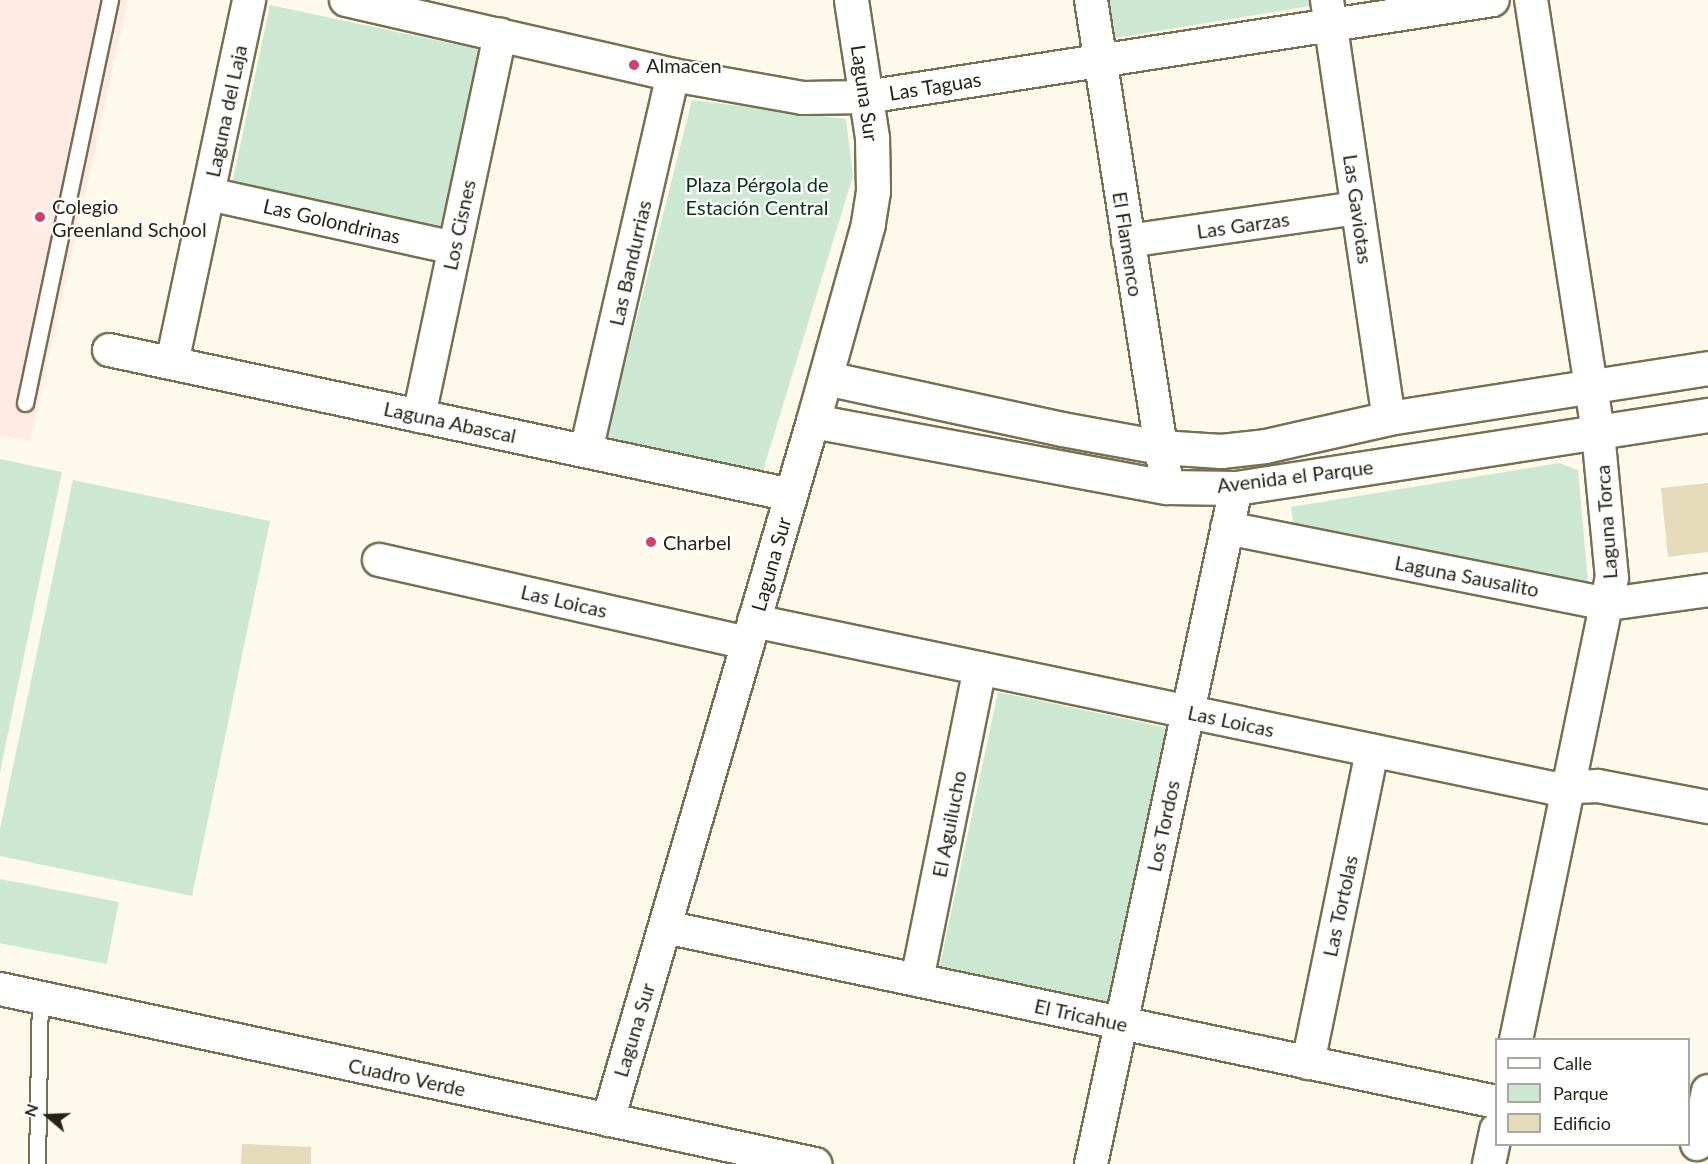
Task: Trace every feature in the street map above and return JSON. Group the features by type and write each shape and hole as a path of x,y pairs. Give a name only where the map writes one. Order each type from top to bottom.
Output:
{"street":[{"name":"Laguna del Laja","path":"172,363 249,0"},
{"name":"Las Taguas","path":"346,0 674,75 803,98 866,97 1100,61 1329,13 1493,0"},
{"name":"Laguna Sur","path":"608,1120 826,378 868,224 874,164 851,0"},
{"name":"El Flamenco","path":"1091,0 1167,487"},
{"name":"Laguna Torca","path":"1516,1038 1609,604 1611,553 1598,432 1531,0"},
{"name":"Las Gaviotas","path":"1329,13 1389,418"},
{"name":"Los Cisnes","path":"419,416 500,34"},
{"name":"Las Bandurrias","path":"586,451 674,75"},
{"name":"Las Golondrinas","path":"209,194 454,248"},
{"name":"Las Garzas","path":"1128,242 1358,208"},
{"name":"Laguna Abascal","path":"109,350 791,495"},
{"name":"Avenida el Parque","path":"826,378 1160,447 1221,451 1265,446 1389,418 1708,368"},
{"name":"Avenida el Parque","path":"813,421 1167,487 1236,488 1708,415"},
{"name":"Los Tordos","path":"1090,1164 1236,488"},
{"name":"Laguna Sausalito","path":"1227,528 1609,604 1708,590"},
{"name":"Las Loicas","path":"379,560 751,632 980,668 1552,788 1598,786 1708,807"},
{"name":"El Aguilucho","path":"917,980 980,668"},
{"name":"Las Tortolas","path":"1308,1063 1372,750"},
{"name":"El Tricahue","path":"665,927 1495,1102"},
{"name":"Cuadro Verde","path":"0,989 815,1164"},
{"path":"1698,1144 1708,1092"},
{"path":"1489,1164 1495,1138"}],"lane":[{"path":"25,403 110,0"},
{"path":"37,1164 40,998"}],"shaded area":[{"name":"Colegio Greenland School","path":"0,0 128,0 30,441 0,435"}],"green space":[{"path":"1097,0 1315,0 1316,5 1103,40"},
{"path":"270,5 488,51 450,228 232,182"},
{"name":"Plaza Pérgola de Estación Central","path":"692,100 846,119 853,176 761,477 606,439"},
{"path":"0,459 62,472 0,772"},
{"path":"1559,463 1578,470 1588,582 1293,523 1291,507"},
{"path":"73,480 270,521 192,896 0,856 0,829"},
{"path":"998,692 1170,729 1111,1005 939,969"},
{"path":"0,879 119,902 107,964 0,943"}],"building":[{"path":"1708,483 1708,552 1668,557 1661,488"},
{"path":"242,1144 311,1147 311,1164 241,1164"}],"place":[{"name":"Almacen","path":"634,65"},
{"name":"Colegio Greenland School","path":"40,217"},
{"name":"Charbel","path":"651,542"}]}
